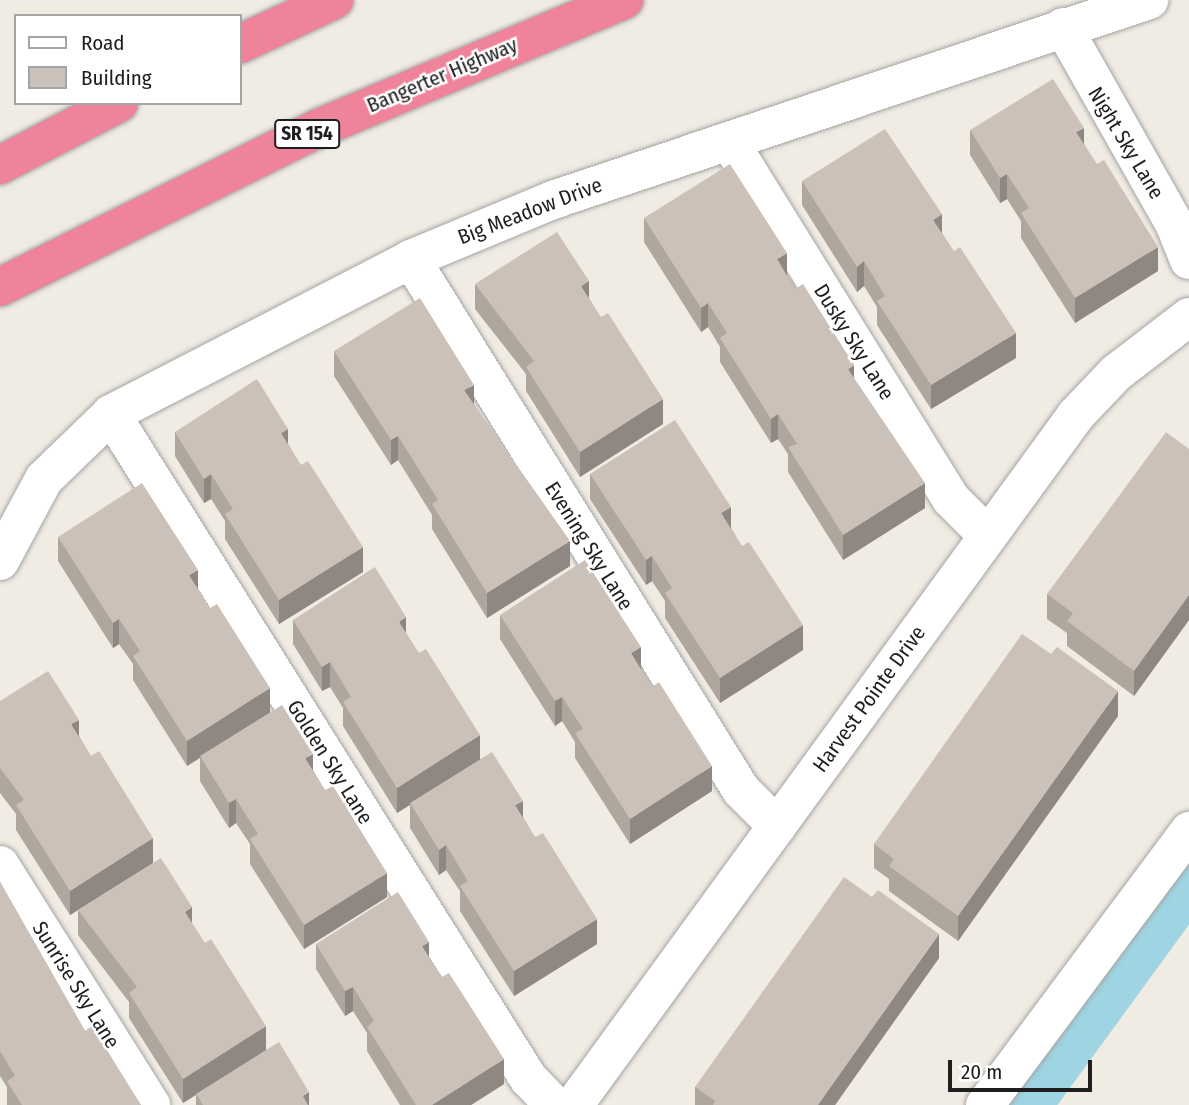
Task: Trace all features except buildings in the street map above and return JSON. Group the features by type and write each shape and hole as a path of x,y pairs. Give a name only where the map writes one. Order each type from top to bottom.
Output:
{"highway":[{"path":"242,43 334,0"},
{"name":"Bangerter Highway","path":"0,287 330,123 624,0"},
{"path":"0,166 115,105"}],"street":[{"name":"Big Meadow Drive","path":"0,561 44,480 111,414 411,259 553,200 1149,0"},
{"name":"Night Sky Lane","path":"1063,27 1174,223 1189,260"},
{"name":"Dusky Sky Lane","path":"729,141 951,499 988,536"},
{"name":"Evening Sky Lane","path":"411,259 741,790 777,826"},
{"name":"Harvest Pointe Drive","path":"574,1105 1094,393 1189,317"},
{"name":"Golden Sky Lane","path":"111,414 528,1078 554,1105"},
{"path":"985,1105 1189,831"},
{"name":"Sunrise Sky Lane","path":"0,865 152,1105"}],"waterway":[{"path":"1025,1105 1189,880"}]}
